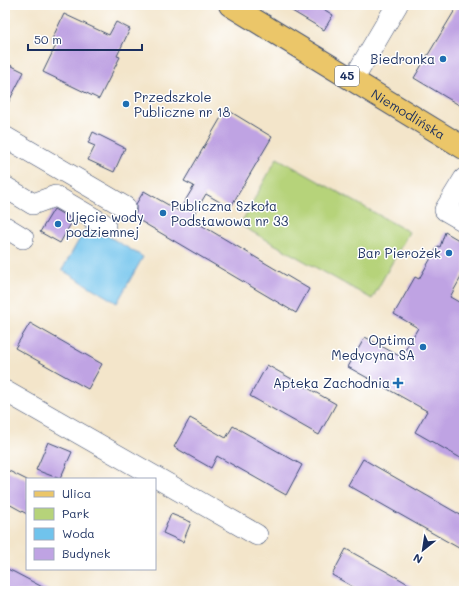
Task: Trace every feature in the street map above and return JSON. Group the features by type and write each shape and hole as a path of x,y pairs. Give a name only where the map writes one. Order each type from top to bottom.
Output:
{"main road":[{"name":"Niemodlińska","path":"230,5 464,148"}],"street":[{"path":"353,80 397,5"},
{"path":"6,142 125,207"},
{"path":"464,179 445,210 464,221"},
{"path":"5,187 33,204 55,196 105,225"},
{"path":"5,228 23,238"},
{"path":"5,391 257,535"}],"green space":[{"path":"277,158 409,232 372,299 240,225"}],"water":[{"path":"88,224 143,257 117,303 62,270"}],"building":[{"path":"282,5 317,5 333,15 324,30"},
{"path":"458,5 464,5 464,108 414,78"},
{"path":"64,14 109,35 116,22 130,29 117,56 120,57 99,99 43,72 57,43 51,41"},
{"path":"8,64 24,72 5,109 5,70"},
{"name":"Publiczna Szkoła Podstawowa nr 33","path":"226,109 272,137 230,208 206,194 191,219 309,289 296,313 132,216 136,213 136,204 144,191 179,211 194,186 184,181"},
{"path":"93,132 125,148 114,172 88,160 95,146 88,143"},
{"name":"Ujęcie wody podziemnej","path":"54,209 73,220 60,243 40,232"},
{"path":"445,232 464,243 464,272 450,297 464,305 464,460 415,432 427,411 348,367 365,337 401,357 418,328 394,314 415,277 419,279 438,246 440,247"},
{"path":"30,323 102,364 88,389 15,348"},
{"path":"267,365 336,404 319,435 250,396"},
{"path":"190,418 226,438 233,426 302,465 286,495 217,456 211,468 174,447"},
{"path":"48,442 72,452 60,478 36,470"},
{"path":"363,459 464,517 464,551 348,485"},
{"path":"5,469 26,480 26,513 5,502"},
{"path":"171,514 191,522 183,542 163,533"},
{"path":"346,549 420,591 360,591 332,575"},
{"path":"5,568 14,572 50,591 5,591"}],"place":[{"name":"Biedronka","path":"443,59"},
{"name":"Przedszkole Publiczne nr 18","path":"126,104"},
{"name":"Publiczna Szkoła Podstawowa nr 33","path":"163,213"},
{"name":"Ujęcie wody podziemnej","path":"58,224"},
{"name":"Bar Pierożek","path":"449,253"},
{"name":"Optima Medycyna SA","path":"423,347"},
{"name":"Apteka Zachodnia","path":"398,383"}]}
